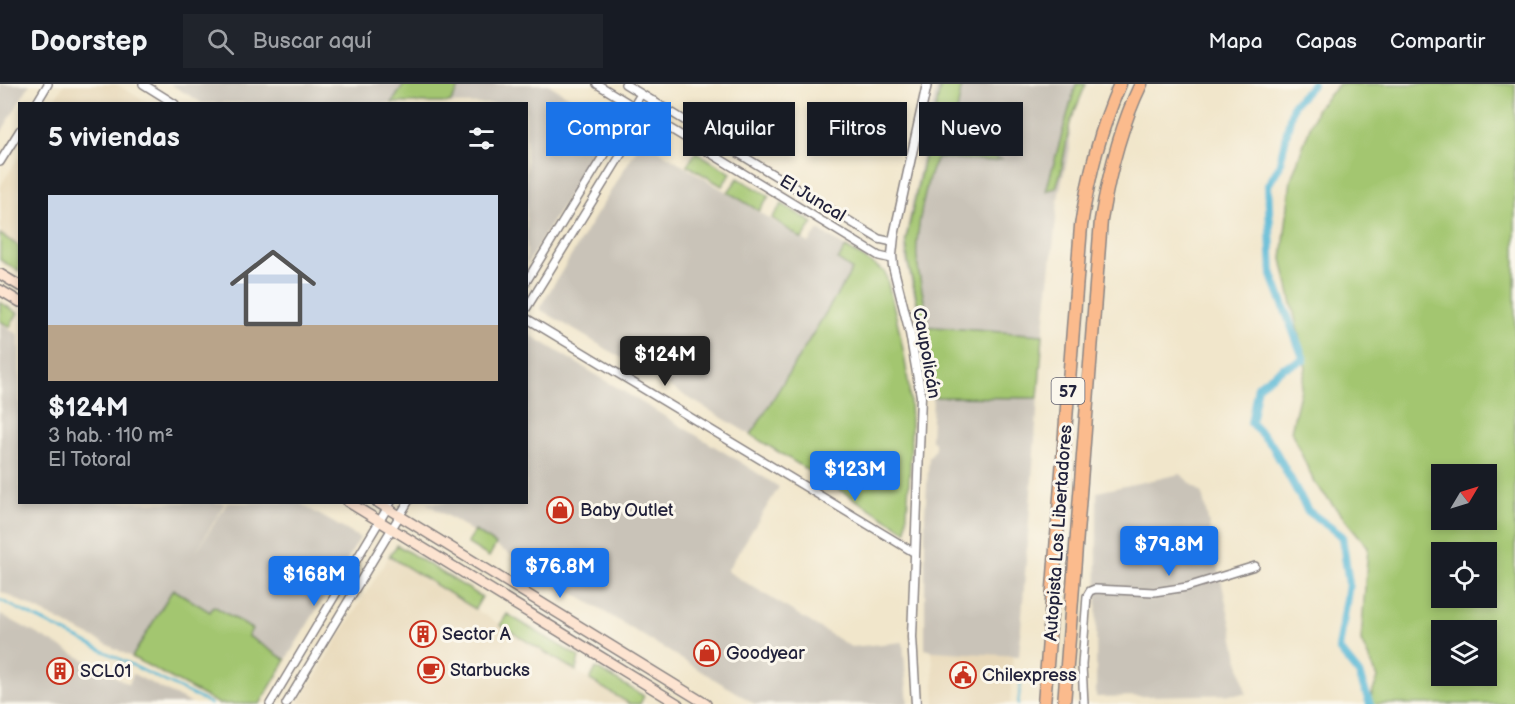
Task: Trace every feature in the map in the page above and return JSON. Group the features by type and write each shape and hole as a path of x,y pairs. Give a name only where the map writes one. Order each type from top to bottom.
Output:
{"highway":[{"name":"Autopista Los Libertadores","path":"1044,704 1081,226 1088,181 1099,140 1120,84"},
{"name":"Autopista Los Libertadores","path":"1064,704 1101,220 1118,144 1141,84"}],"main road":[{"path":"0,274 18,285"},
{"path":"0,290 18,301"},
{"path":"351,504 677,703 683,700 684,690"},
{"path":"389,506 400,517 706,704"},
{"path":"454,567 455,559 461,555"}],"street":[{"path":"37,102 48,84"},
{"path":"143,84 172,102"},
{"name":"El Juncal","path":"597,84 627,102"},
{"name":"El Juncal","path":"625,84 879,239 893,242"},
{"name":"Caupolicán","path":"916,704 912,637 921,396 910,333 892,259 893,242 927,84"},
{"path":"636,102 641,94"},
{"name":"El Juncal","path":"671,129 879,256 892,259"},
{"path":"0,162 18,133"},
{"path":"528,279 603,156"},
{"path":"528,306 620,156"},
{"path":"528,319 915,553"},
{"path":"286,704 407,504"},
{"path":"270,704 389,506"},
{"path":"1084,704 1082,665 1087,596 1090,591 1095,589 1154,592 1187,587 1255,566"}],"shaded area":[{"path":"0,84 30,84 18,102 0,134"},
{"path":"64,84 116,84 146,102 53,102"},
{"path":"170,84 548,84 578,102 546,102 546,156 592,156 528,262 528,102 200,102"},
{"path":"937,84 1086,84 1070,123 1070,149 1059,193 1043,335 921,326 905,258 904,241 922,156 1023,156 1023,102 933,102"},
{"path":"632,156 668,156 809,243 818,230 846,247 838,260 852,270 751,435 541,310 540,307"},
{"path":"18,158 18,254 0,243 0,187"},
{"path":"0,323 18,334 18,504 224,504 195,554 226,504 301,504 360,538 286,660 248,636 251,629 215,607 211,613 173,589 132,657 0,591"},
{"path":"528,334 779,487 727,571 851,647 903,642 908,704 755,704 428,504 528,504"},
{"path":"933,397 1038,398 1019,656 925,649 925,514 929,457 935,450 935,443 931,439"},
{"path":"1180,474 1202,493 1246,694 1096,697 1097,492"},
{"path":"389,556 475,609 630,704 298,704"},
{"path":"0,614 129,684 133,674 192,704 0,704"},
{"path":"932,651 1013,655 1010,704 935,704"}],"green space":[{"path":"404,84 452,84 459,88 451,102 393,102"},
{"path":"941,84 962,84 959,102 937,102"},
{"path":"1076,84 1086,84 1070,123 1056,188 1046,191"},
{"path":"1339,84 1515,84 1515,704 1368,704 1378,678 1361,641 1368,547 1314,482 1291,431 1306,368 1282,259 1291,179 1317,108"},
{"path":"693,156 703,156 731,173 722,186 687,165"},
{"path":"924,156 987,156 1001,159 995,161 937,158 922,207 917,248 928,323 922,322 908,262 906,240"},
{"path":"738,178 769,196 759,211 728,192"},
{"path":"782,204 813,223 802,239 772,218"},
{"path":"0,234 18,245 18,270 0,260"},
{"path":"846,247 885,272 900,337 909,386 911,418 906,531 751,435 852,270 838,260"},
{"path":"0,302 18,313 10,327 0,321"},
{"path":"921,326 1043,335 1038,398 933,397"},
{"path":"475,531 496,544 489,557 467,543"},
{"path":"397,545 482,597 475,609 389,556"},
{"path":"173,589 210,612 214,606 252,629 248,636 286,660 260,704 219,704 132,657"},
{"path":"507,614 579,657 576,671 500,625"},
{"path":"596,668 644,696 640,704 630,704 590,680"}],"waterway":[{"path":"1313,84 1293,105 1279,167 1268,185 1272,275 1304,360 1283,368 1258,386 1251,423 1272,445 1308,511 1342,536 1349,584 1339,649 1359,674 1370,704"},
{"path":"0,600 211,704"},
{"path":"1018,704 1021,681 1029,674"}],"place":[{"name":"Baby Outlet","path":"560,510"},
{"name":"Sector A","path":"423,634"},
{"name":"Goodyear","path":"707,653"},
{"name":"Starbucks","path":"431,670"},
{"name":"SCL01","path":"60,671"},
{"name":"Chilexpress","path":"963,675"}]}
